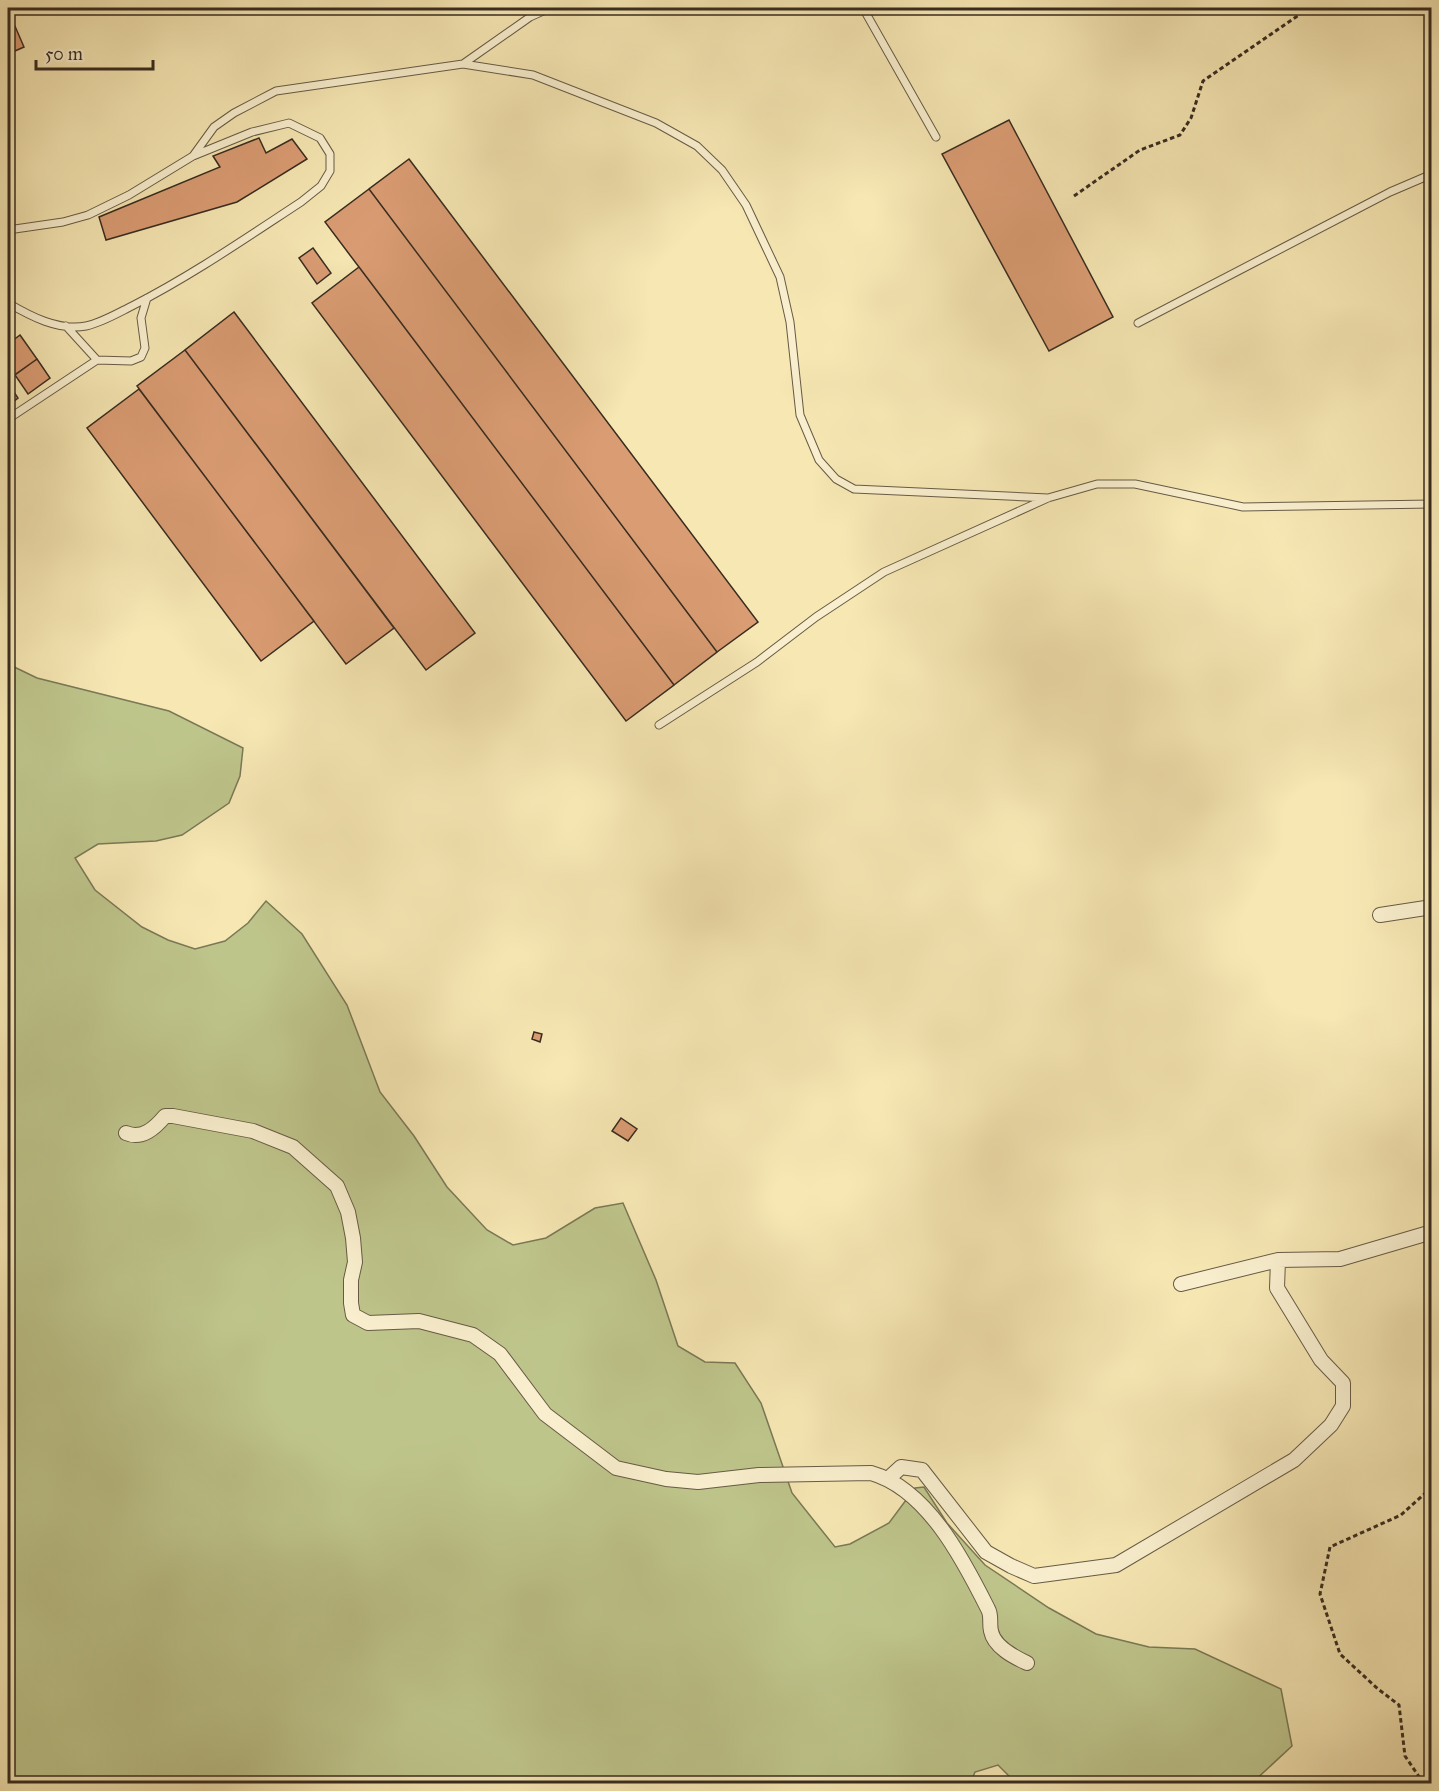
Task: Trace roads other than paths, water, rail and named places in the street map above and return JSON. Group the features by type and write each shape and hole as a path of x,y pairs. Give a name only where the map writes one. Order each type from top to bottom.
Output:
{"street":[{"path":"1380,915 1431,907"},
{"path":"126,1133 133,1136 141,1135 155,1128 165,1116 173,1116 253,1131 293,1147 337,1186 348,1212 355,1262 351,1280 354,1316 368,1323 419,1321 473,1335 500,1354 545,1414 615,1468 666,1479 698,1482 759,1475 871,1473 889,1478 939,1522 990,1612 991,1634 1009,1655 1028,1663"},
{"path":"1181,1284 1278,1260 1340,1259 1431,1232"},
{"path":"889,1478 902,1467 922,1470 986,1552 1034,1576 1116,1565 1201,1512 1237,1494 1294,1460 1331,1425 1343,1406 1343,1383 1321,1360 1277,1288 1278,1260"}],"lane":[{"path":"463,64 530,17 550,8"},
{"path":"862,8 936,137"},
{"path":"192,156 214,127 234,113 276,92 463,64 533,75 616,106 697,146 722,170 746,205 780,277 790,322 801,415 819,460 836,479 854,489 1047,498"},
{"path":"8,230 63,222 88,215 129,195 192,156 252,132 289,123 320,138 330,154 330,171 321,186 301,202 147,298 87,326 66,326 49,322 8,303"},
{"path":"1138,323 1390,192 1431,174"},
{"path":"8,419 97,360 131,361 141,357 145,348 141,318 147,298"},
{"path":"66,326 97,360"},
{"path":"660,725 757,662 816,617 884,573 1047,498 1097,484 1135,484 1243,507 1431,504"}]}
